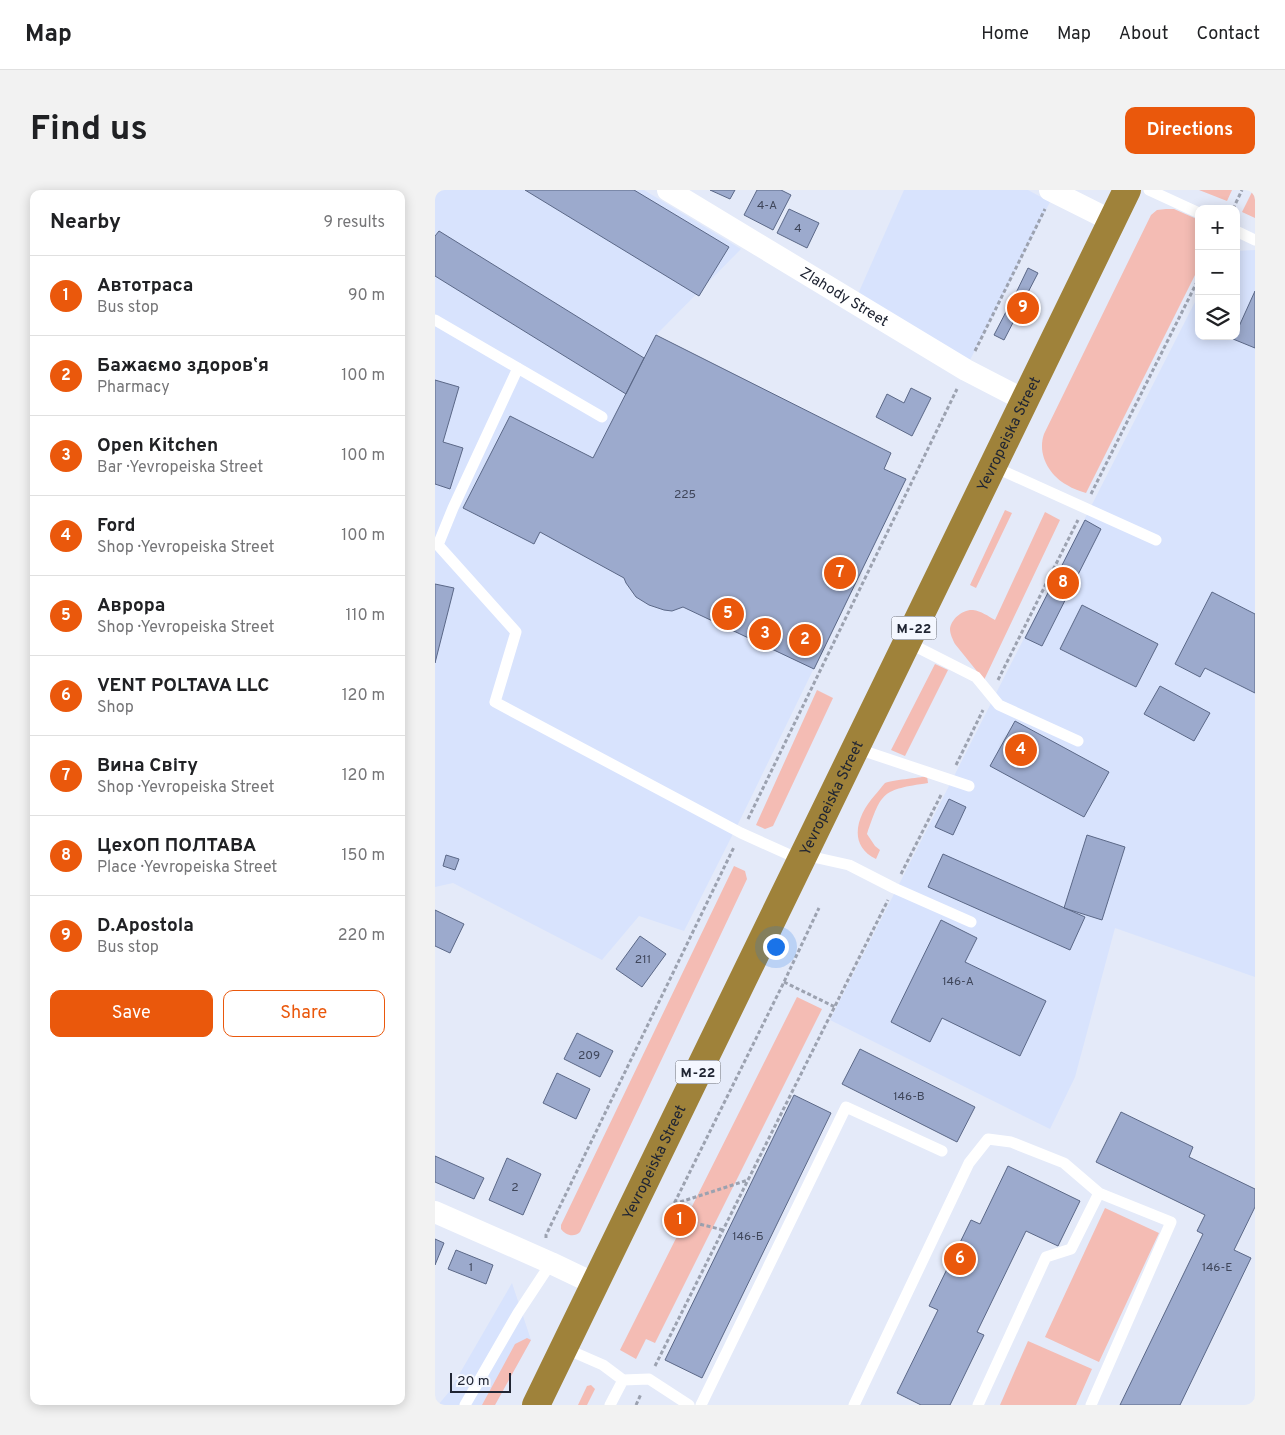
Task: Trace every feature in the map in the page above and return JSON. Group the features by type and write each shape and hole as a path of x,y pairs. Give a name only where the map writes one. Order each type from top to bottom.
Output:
{"highway":[{"name":"Yevropeiska Street","path":"536,1405 1127,190"}],"street":[{"name":"Zlahody Street","path":"668,190 966,370 1024,400"},
{"path":"1051,191 1112,221"},
{"path":"435,1212 595,1284"}],"lane":[{"path":"1149,190 1195,211"},
{"path":"1240,233 1255,240"},
{"path":"435,320 602,417"},
{"path":"518,368 437,545 516,632 495,702 694,808 742,831 802,858 849,865 894,888 971,922"},
{"path":"992,466 1156,540"},
{"path":"907,642 976,677 999,705 1078,741"},
{"path":"855,748 969,786"},
{"path":"701,1405 846,1107 942,1151"},
{"path":"854,1405 969,1163 989,1139 1011,1142 1064,1163 1099,1193 1171,1222 1091,1405"},
{"path":"978,1405 1046,1257 1071,1249 1099,1193"},
{"path":"465,1405 518,1313 551,1263"},
{"path":"564,1348 603,1365 623,1380 649,1379 689,1405"},
{"path":"610,1405 623,1380"}],"path":[{"path":"1235,205 1242,190"},
{"path":"551,1263 546,1235 1051,191"},
{"path":"636,1405 1195,286"},
{"path":"723,1230 668,1216 819,908"},
{"path":"784,982 835,1007"},
{"path":"674,1204 749,1180"}],"shaded area":[{"path":"435,190 644,190 741,249 656,335 891,453 884,469 906,479 684,931 639,916 602,960 453,883 435,887"},
{"path":"904,190 1028,190 1050,202 970,360 858,294"},
{"path":"1199,190 1232,190 1227,201"},
{"path":"1253,190 1255,190 1255,218 1242,212"},
{"path":"1174,209 1195,218 1195,275 1086,493 1067,485 1050,470 1043,456 1042,442 1044,434 1151,215 1157,210"},
{"path":"1255,250 1255,977 1115,928 1075,1077 1050,1129 830,1020 1195,302 1195,340 1240,340 1240,251"},
{"path":"1005,510 1012,513 976,588 970,585"},
{"path":"1045,512 1060,520 984,680 955,644 950,629 951,625 958,615 969,610 979,611 995,620"},
{"path":"935,664 948,670 905,756 891,750"},
{"path":"817,690 833,698 773,826 765,829 756,825"},
{"path":"927,776 928,783 892,791 881,801 867,834 880,850 876,859 867,853 861,846 858,838 858,829 863,811 869,803 885,783"},
{"path":"734,866 745,871 747,879 580,1232 575,1235 567,1234 561,1229 561,1225"},
{"path":"797,997 822,1009 655,1343 646,1339 636,1359 620,1350"},
{"path":"1105,1208 1159,1233 1099,1362 1045,1337"},
{"path":"512,1283 531,1340 495,1405 438,1405 449,1392"},
{"path":"527,1338 531,1340 495,1405 482,1405 515,1344"},
{"path":"1028,1341 1092,1369 1076,1405 1000,1405"},
{"path":"591,1385 595,1389 587,1405 578,1405 587,1386"}],"building":[{"path":"525,190 634,190 729,247 699,296"},
{"path":"710,190 735,190 730,199"},
{"path":"757,190 781,190 791,195 773,230 744,215"},
{"path":"789,209 819,223 807,248 777,233"},
{"path":"439,231 644,358 626,394 435,276 435,236"},
{"path":"1028,268 1038,273 1024,300 1015,295"},
{"path":"1255,291 1255,348 1235,340 1240,340 1240,324"},
{"path":"1008,308 1018,313 1004,340 994,335"},
{"path":"656,335 891,453 884,469 906,479 814,669 683,607 672,611 649,605 636,597 624,578 540,532 534,544 463,508 510,416 593,458"},
{"path":"435,380 459,387 443,442 463,448 450,489 435,484"},
{"path":"911,388 931,398 912,436 876,417 887,394 904,403"},
{"path":"1085,520 1101,529 1042,646 1025,638"},
{"path":"435,584 454,588 435,663"},
{"path":"1212,592 1255,614 1255,693 1205,668 1200,677 1175,664"},
{"path":"1082,605 1158,644 1136,687 1060,649"},
{"path":"1160,686 1210,713 1194,741 1144,714"},
{"path":"1015,721 1109,772 1084,817 990,766"},
{"path":"949,799 966,807 953,835 935,827"},
{"path":"1087,835 1125,847 1102,920 1064,908"},
{"path":"943,854 1085,917 1070,950 928,887"},
{"path":"446,855 459,859 455,870 443,866"},
{"path":"435,910 464,924 450,953 435,946"},
{"path":"941,920 977,938 965,962 1046,1001 1020,1056 942,1018 930,1042 891,1022"},
{"path":"640,936 666,954 642,987 616,969"},
{"path":"577,1033 613,1051 600,1077 564,1059"},
{"path":"860,1049 975,1107 957,1142 842,1084"},
{"path":"557,1073 590,1089 576,1119 543,1103"},
{"path":"794,1095 831,1113 702,1378 665,1360"},
{"path":"1121,1112 1193,1147 1189,1157 1255,1189 1255,1207 1234,1250 1251,1258 1180,1405 1120,1405 1203,1234 1197,1231 1205,1215 1096,1162"},
{"path":"435,1156 484,1178 474,1199 435,1182"},
{"path":"507,1158 541,1174 523,1215 489,1200"},
{"path":"1008,1166 1080,1201 1058,1246 1026,1231 977,1332 984,1335 950,1405 921,1405 897,1393 938,1310 929,1306 971,1220 980,1224"},
{"path":"435,1239 444,1243 435,1265"},
{"path":"456,1250 493,1265 486,1284 448,1269"}],"place":[{"name":"D.Apostola","path":"1023,308"},
{"name":"Вина Світу","path":"840,573"},
{"name":"ЦехОП ПОЛТАВА","path":"1063,583"},
{"name":"Аврора","path":"728,614"},
{"name":"Open Kitchen","path":"765,634"},
{"name":"Бажаємо здоровʼя","path":"805,640"},
{"name":"Ford","path":"1021,750"},
{"name":"Автотраса","path":"680,1220"},
{"name":"VENT POLTAVA LLC","path":"960,1259"}]}
